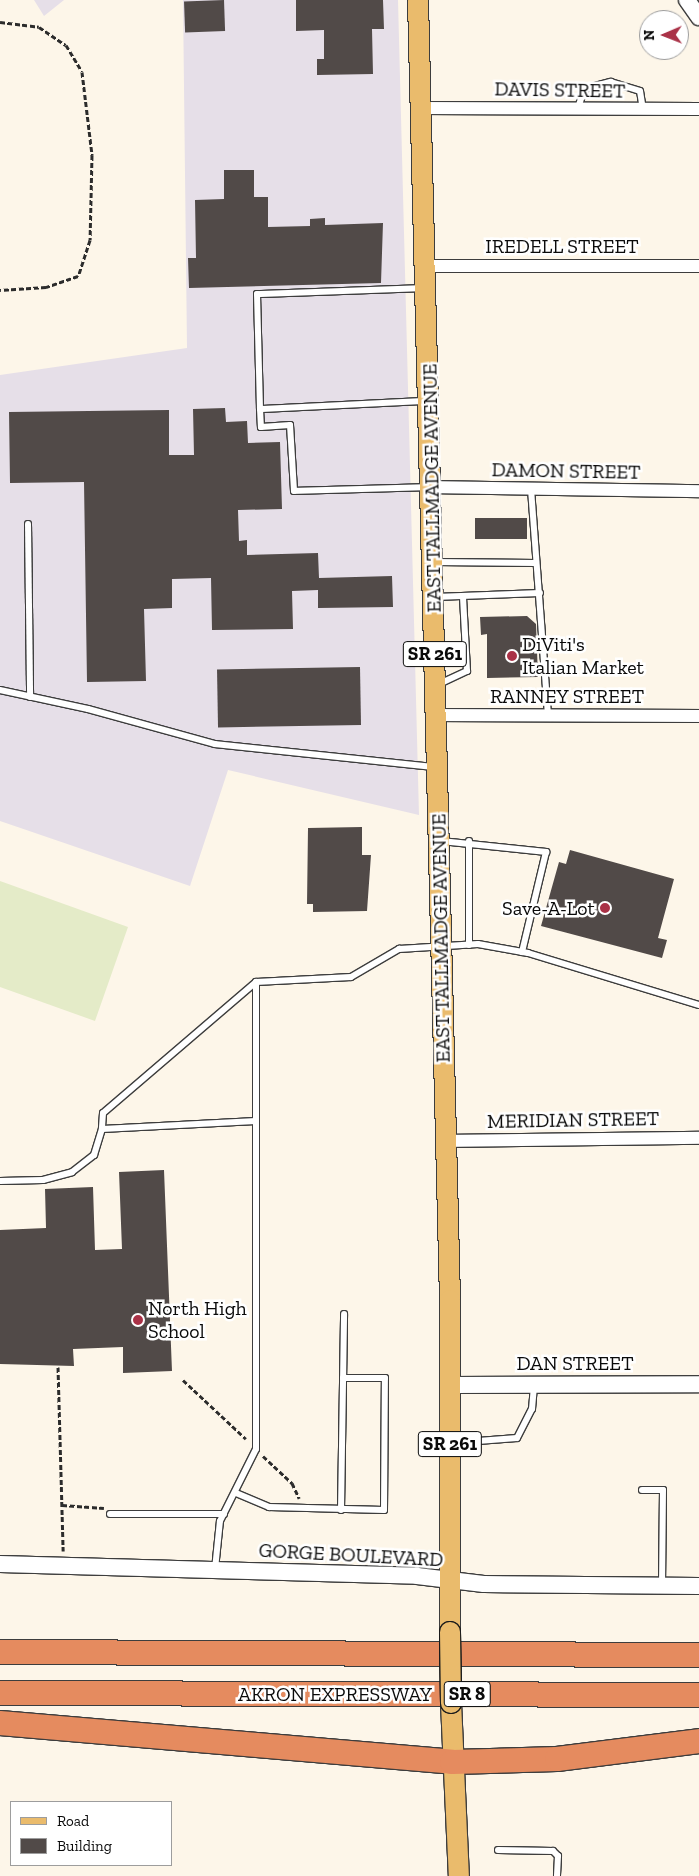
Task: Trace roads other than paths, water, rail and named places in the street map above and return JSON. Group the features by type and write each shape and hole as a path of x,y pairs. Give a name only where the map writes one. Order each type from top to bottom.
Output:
{"highway":[{"name":"AKRON EXPRESSWAY","path":"0,1652 699,1655"},
{"name":"AKRON EXPRESSWAY","path":"0,1693 699,1695"},
{"path":"0,1723 452,1762 557,1759 699,1741"}],"main road":[{"name":"EAST TALLMADGE AVENUE","path":"418,0 425,266 432,401 435,685 447,1141 451,1385 449,1581 451,1716 459,1876"}],"street":[{"path":"687,0 699,17"},
{"name":"DAVIS STREET","path":"421,108 699,109"},
{"name":"IREDELL STREET","path":"425,266 699,266"},
{"name":"DAMON STREET","path":"432,487 699,491"},
{"name":"RANNEY STREET","path":"436,715 699,716"},
{"name":"MERIDIAN STREET","path":"447,1141 699,1138"},
{"name":"DAN STREET","path":"451,1385 699,1384"},
{"name":"GORGE BOULEVARD","path":"0,1564 215,1570 449,1581 699,1586"}],"lane":[{"path":"578,108 584,89 611,82 640,91 643,109"},
{"path":"426,288 257,294 260,409 261,427 290,425 294,490 432,487"},
{"path":"260,409 432,401"},
{"path":"531,489 532,551 536,563 540,593 548,714"},
{"path":"28,524 30,696"},
{"path":"433,562 536,563"},
{"path":"434,597 540,593"},
{"path":"435,685 467,670 464,596"},
{"path":"0,690 215,744 437,768"},
{"path":"439,840 468,841 546,852 522,952"},
{"path":"468,841 469,945"},
{"path":"0,1181 43,1180 72,1172 94,1155 102,1129 103,1113 256,982 351,977 388,953 442,946 469,945 522,952 699,1005"},
{"path":"215,1570 215,1538 224,1514 256,1449 256,982"},
{"path":"102,1129 256,1121"},
{"path":"342,1510 344,1314"},
{"path":"236,1493 268,1506 384,1510 385,1378 343,1378"},
{"path":"450,1443 517,1438 532,1409 534,1385"},
{"path":"642,1490 663,1490 662,1586"},
{"path":"110,1514 224,1514"},
{"path":"498,1850 553,1851 558,1856 558,1876"}],"place":[{"name":"DiViti's Italian Market","path":"512,656"},
{"name":"Save-A-Lot","path":"605,908"},
{"name":"North High School","path":"138,1320"}]}
